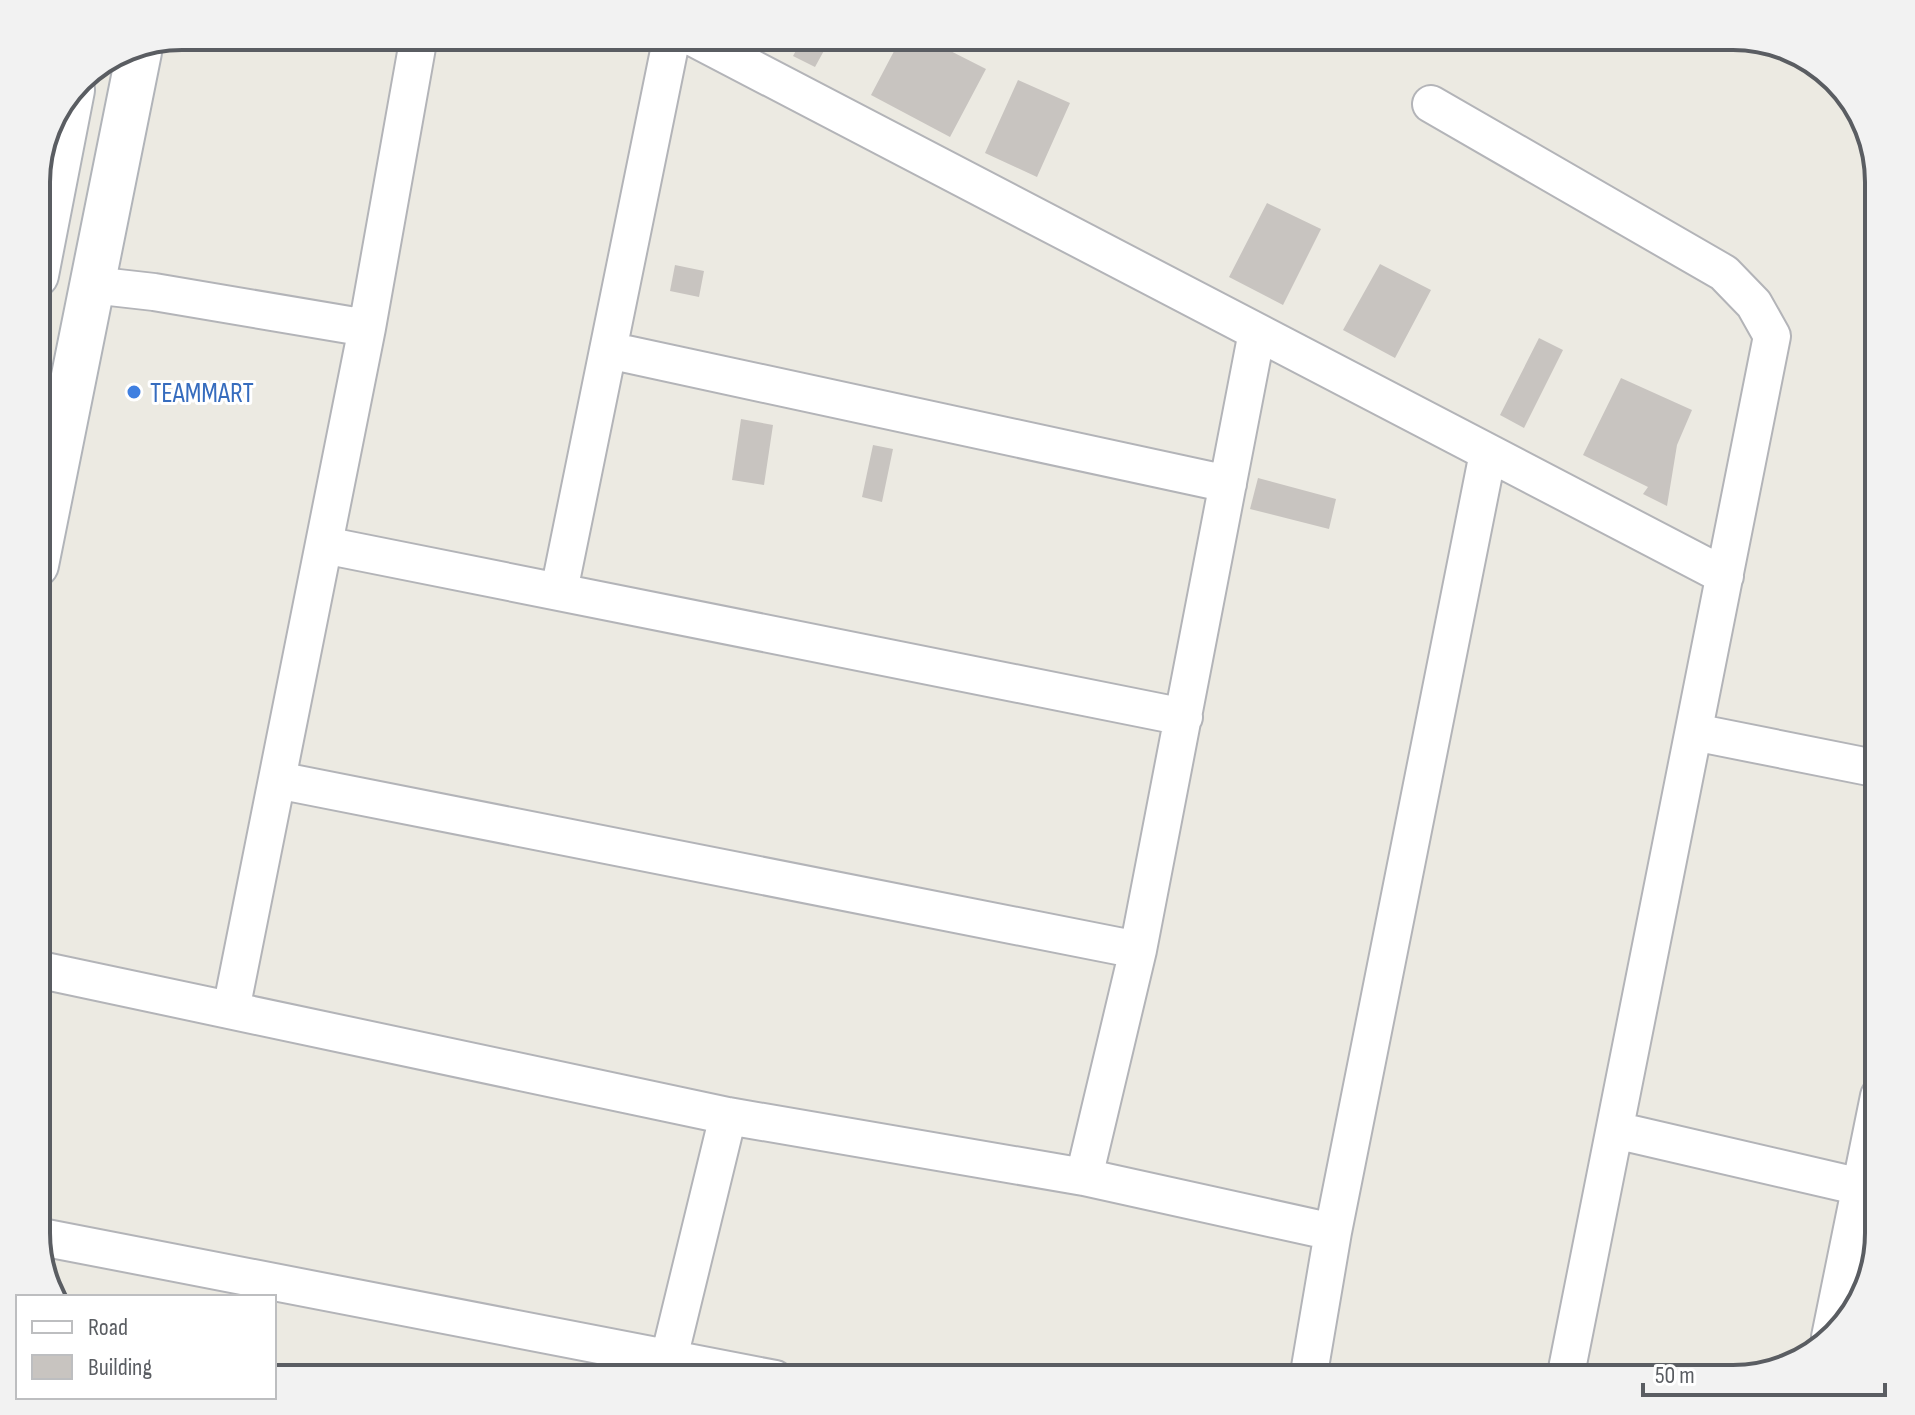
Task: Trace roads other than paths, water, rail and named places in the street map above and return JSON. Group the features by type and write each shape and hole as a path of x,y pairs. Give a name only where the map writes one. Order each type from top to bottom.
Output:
{"main road":[{"path":"50,495 138,58"},
{"path":"50,203 66,119"}],"street":[{"path":"231,1010 367,328 417,50"},
{"path":"559,591 669,50"},
{"path":"717,50 1725,576"},
{"path":"1431,104 1724,273 1754,304 1772,336 1568,1365"},
{"path":"92,285 154,292 367,328"},
{"path":"1084,1177 1138,950 1257,332"},
{"path":"608,350 1228,484"},
{"path":"1310,1365 1333,1232 1488,453"},
{"path":"324,545 1184,717"},
{"path":"1694,732 1865,766"},
{"path":"277,780 1138,950"},
{"path":"50,972 728,1116 1084,1177 1333,1232"},
{"path":"669,1358 728,1116"},
{"path":"1615,1130 1861,1187"},
{"path":"1842,1308 1850,1287 1865,1167"},
{"path":"50,1240 183,1281 271,1295"},
{"path":"276,1296 704,1365"}],"place":[{"name":"TEAMMART","path":"134,392"}]}
